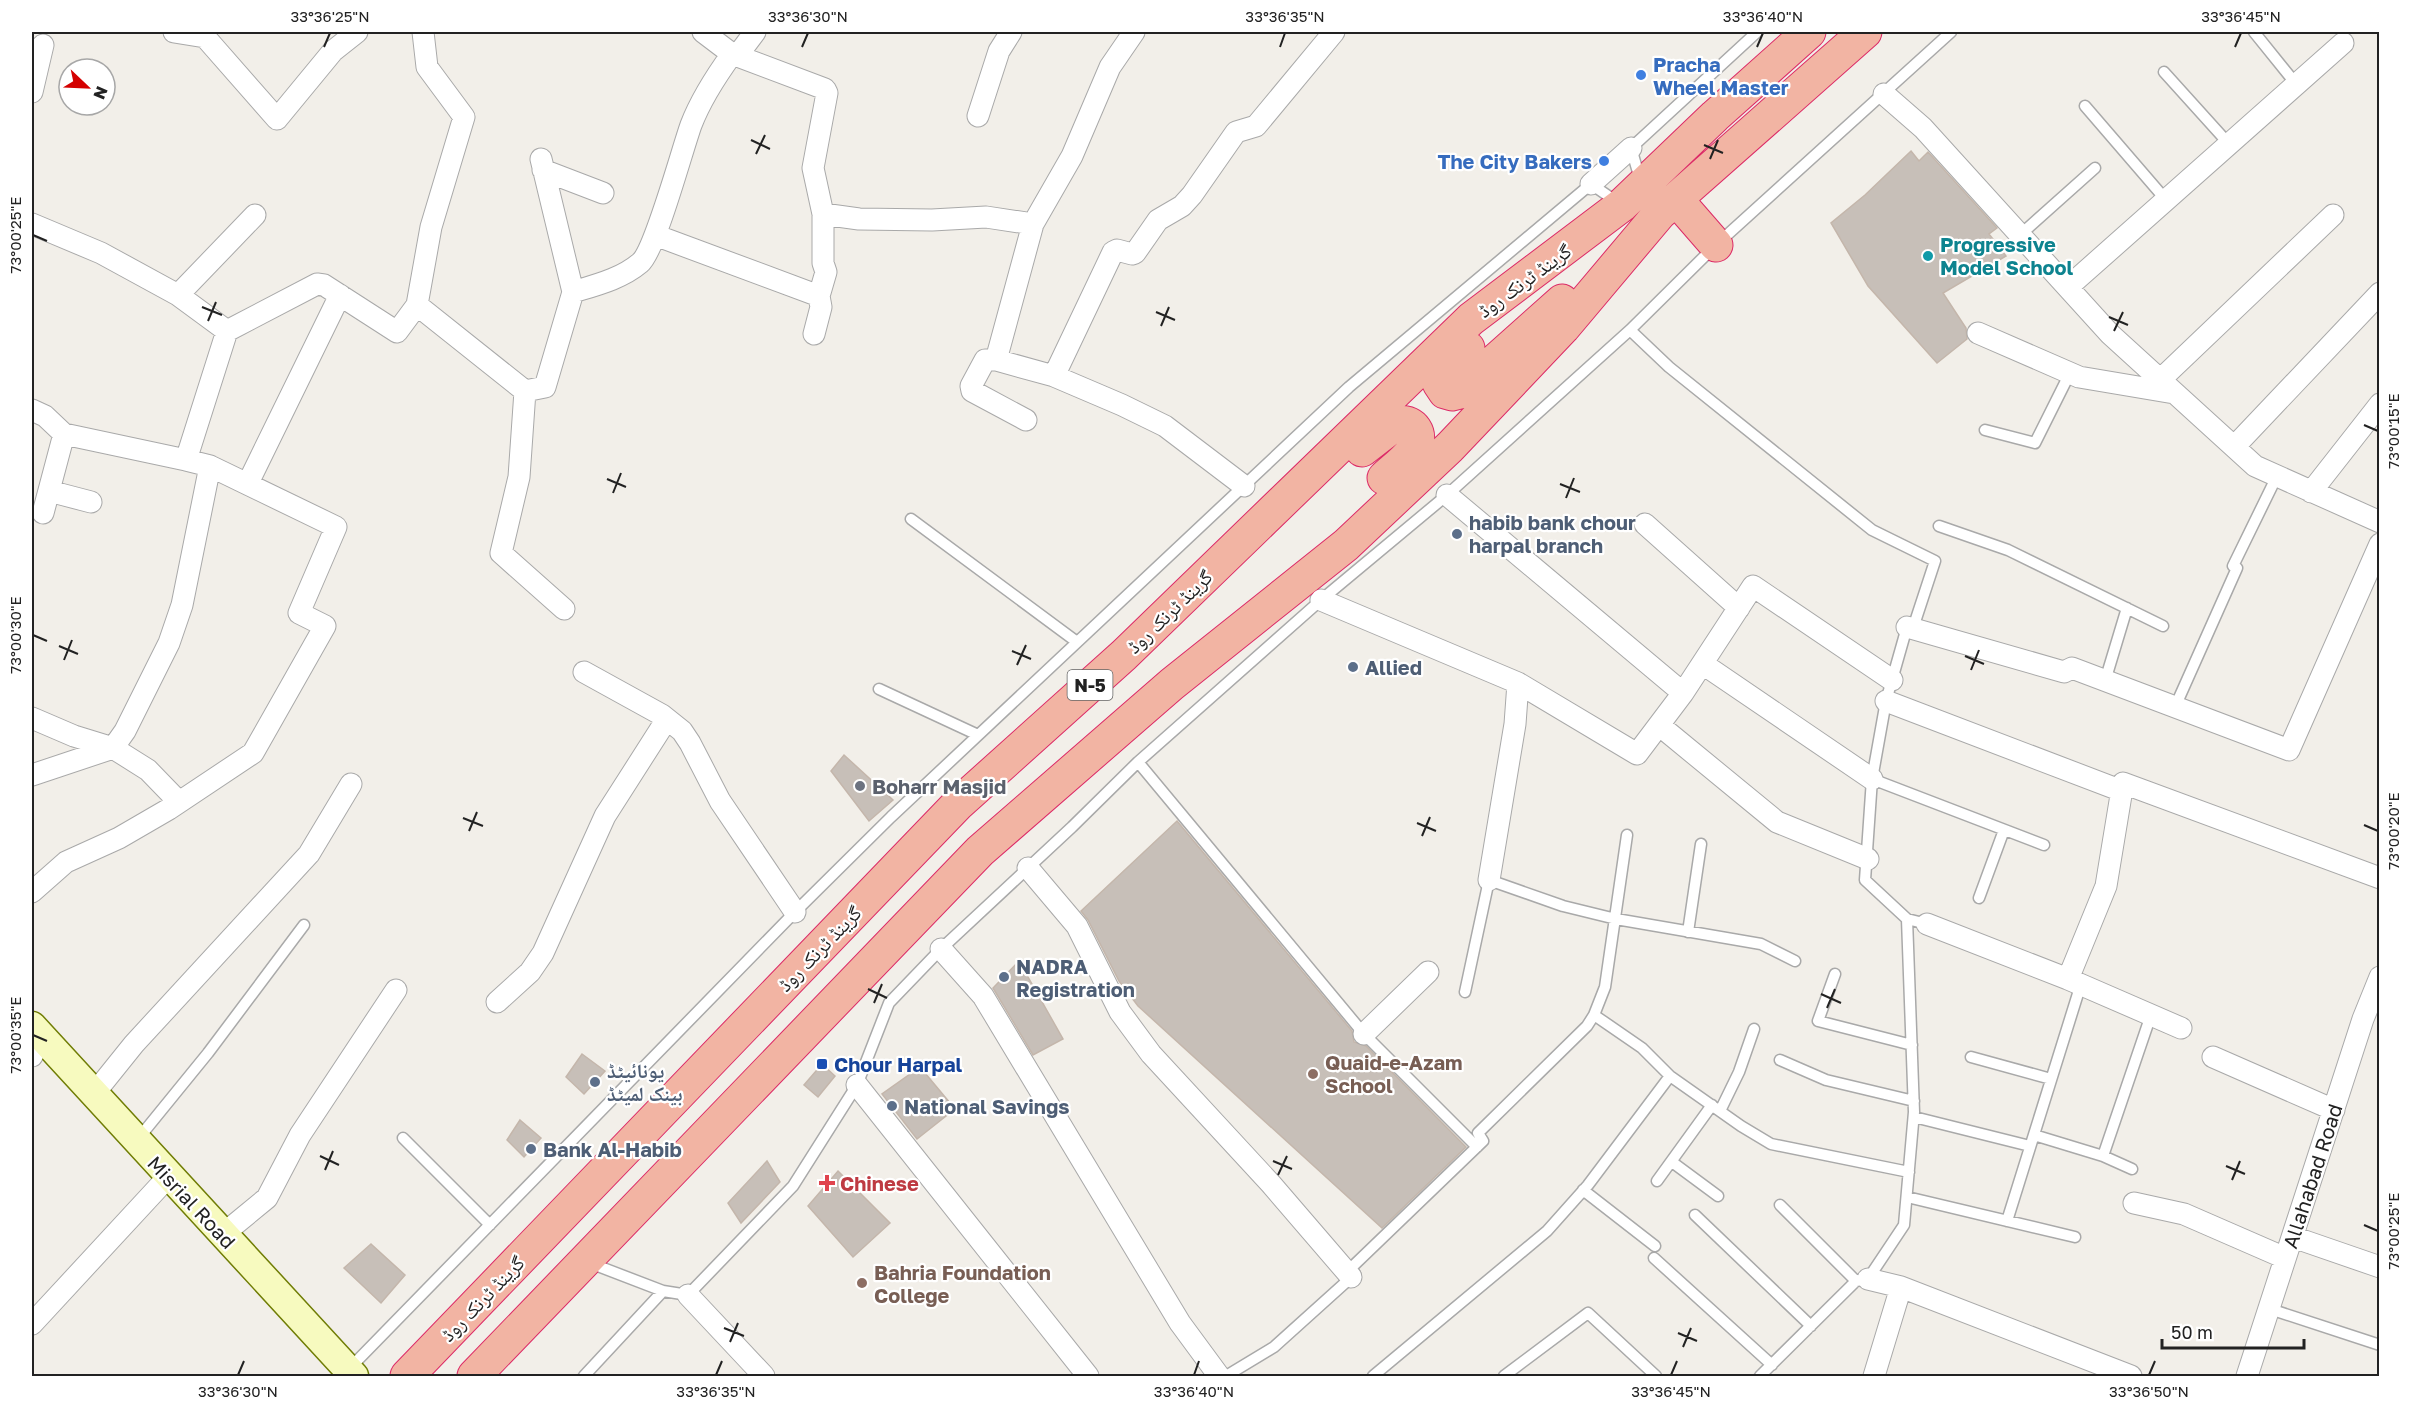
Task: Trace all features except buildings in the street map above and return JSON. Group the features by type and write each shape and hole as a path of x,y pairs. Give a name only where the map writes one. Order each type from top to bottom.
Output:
{"highway":[{"name":"گرینڈ ٹرنک روڈ","path":"407,1377 957,805 1124,655 1471,319 1590,232 1809,32"},
{"name":"N-5","path":"474,1377 980,851 1172,684 1346,545 1450,447 1563,328 1667,206 1865,32"},
{"path":"1590,232 1445,370 1439,384 1442,390 1452,394 1460,392 1667,206 1716,245"},
{"path":"1124,655 1393,424 1404,422 1412,426 1418,435 1416,447 1172,684"}],"main road":[{"name":"Misrial Road","path":"35,1040 93,1095 348,1373"}],"street":[{"path":"174,32 205,37 277,119 333,51 357,32"},
{"path":"186,460 227,331 316,284 324,285 397,332 417,305 431,227 464,117 427,67 423,32"},
{"path":"703,32 734,55 825,89 827,93 813,168 823,214 823,263 826,272 819,296 821,307 814,334"},
{"path":"573,292 611,281 642,262 655,235 692,124 710,85 755,32"},
{"path":"978,116 999,51 1011,32"},
{"path":"996,360 1033,224 1072,156 1110,67 1134,32"},
{"path":"1054,376 1113,252 1117,250 1135,253 1158,220 1182,206 1236,132 1256,126 1334,32"},
{"path":"2068,287 2343,42"},
{"path":"32,92 43,45"},
{"path":"1884,94 1923,128 2110,334 2255,466 2379,522"},
{"path":"1591,183 1631,148"},
{"path":"525,392 545,387 573,292 542,164 603,193"},
{"path":"823,214 859,219 932,220 986,217 1033,224"},
{"path":"178,295 255,215"},
{"path":"2168,386 2333,215"},
{"path":"32,224 101,253 178,295 227,331"},
{"path":"655,235 819,296"},
{"path":"2234,447 2379,293"},
{"path":"248,483 340,295"},
{"path":"417,305 525,392"},
{"path":"1978,333 2079,377 2168,386"},
{"path":"1026,420 972,391 971,386 986,360 996,360 1054,376 1165,426 1244,486"},
{"path":"525,392 519,477 501,554 564,609"},
{"path":"2311,492 2379,404"},
{"path":"32,410 45,416 64,434 210,466 336,527 299,613 325,627 253,753 119,838 66,862 32,892"},
{"path":"43,513 64,434"},
{"path":"32,775 113,748 125,732 145,696 169,643 182,605 210,466"},
{"path":"49,491 91,502"},
{"path":"1447,495 1683,693"},
{"path":"1645,524 1739,608"},
{"path":"1910,627 2064,672 2072,668 2289,750 2379,544"},
{"path":"1321,600 1518,683 1637,754 1683,693 1753,586 1892,680"},
{"path":"1702,664 1872,779"},
{"path":"584,672 667,718 682,731 720,801 795,912"},
{"path":"1489,880 1515,724 1518,683"},
{"path":"1886,701 2122,792"},
{"path":"32,718 74,736 113,748 148,770 179,802"},
{"path":"497,1002 530,972 543,953 605,816 667,718"},
{"path":"1659,725 1777,822 1868,859"},
{"path":"2075,982 2106,886 2123,783 2379,878"},
{"path":"93,1095 134,1044 309,854 351,784"},
{"path":"1028,868 1077,926 1119,1012 1151,1054 1271,1184 1351,1277"},
{"path":"1917,921 2075,982 2181,1028"},
{"path":"941,949 983,996 1180,1323 1219,1377"},
{"path":"1364,1034 1428,972"},
{"name":"Allahabad Road","path":"2247,1377 2334,1110 2371,1022 2379,977"},
{"path":"222,1234 267,1198 300,1135 396,990"},
{"path":"2213,1057 2334,1110"},
{"path":"857,1085 1088,1377"},
{"path":"32,1324 168,1177"},
{"path":"2134,1203 2184,1214 2285,1258"},
{"path":"2293,1237 2379,1267"},
{"path":"1862,1280 1901,1287 2095,1370 2130,1377"},
{"path":"1879,1375 1901,1287"},
{"path":"688,1295 764,1377"}],"lane":[{"path":"348,1373 795,912 978,735 1349,387 1591,183 1632,196 1631,148 1757,32"},
{"path":"584,1261 663,1291 688,1295 793,1186 857,1085 889,1003 941,949 1138,762 1321,600 1447,495 1630,330 1716,245 1951,32"},
{"path":"2254,32 2296,84"},
{"path":"2164,72 2229,144"},
{"path":"2085,106 2166,200"},
{"path":"2020,235 2095,168"},
{"path":"1630,330 1669,367 1872,530 1935,561 1886,701 1872,779 1865,880 1917,921 1912,1045 1914,1117 1904,1225 1862,1280 1811,1326 1760,1377"},
{"path":"1985,430 2035,443 2070,373"},
{"path":"2175,707 2237,568 2233,566 2277,476"},
{"path":"911,519 1077,642"},
{"path":"1939,525 2008,550 2163,626"},
{"path":"2105,681 2127,608"},
{"path":"879,689 978,735"},
{"path":"1138,762 1364,1034 1477,1147"},
{"path":"1872,779 2044,845"},
{"path":"1979,898 2004,830"},
{"path":"1226,1377 1274,1347 1355,1274 1351,1268 1483,1141 1478,1133 1587,1026 1605,987 1627,835"},
{"path":"1688,932 1701,844"},
{"path":"1465,992 1489,880 1563,906 1616,919 1761,944 1795,961"},
{"path":"135,1141 160,1114 215,1044 304,925"},
{"path":"1835,974 1818,1021 1912,1045"},
{"path":"2007,1221 2051,1079 2075,982"},
{"path":"1594,1015 1642,1048 1670,1076 1771,1144 1909,1172"},
{"path":"2103,1156 2151,1015"},
{"path":"1657,1181 1716,1108 1738,1072 1754,1029"},
{"path":"1971,1057 2051,1079"},
{"path":"1780,1060 1826,1080 1914,1101"},
{"path":"1372,1377 1547,1231 1583,1190 1670,1076"},
{"path":"1914,1117 2103,1156 2132,1169"},
{"path":"403,1138 490,1225"},
{"path":"1672,1162 1718,1196"},
{"path":"1583,1190 1654,1252 1772,1365"},
{"path":"1906,1197 2075,1237"},
{"path":"1780,1205 1862,1280"},
{"path":"1695,1215 1811,1326"},
{"path":"584,1377 663,1291"},
{"path":"2270,1309 2379,1345"},
{"path":"1503,1377 1587,1313 1656,1377"}],"place":[{"name":"Pracha Wheel Master","path":"1641,75"},
{"name":"The City Bakers","path":"1604,161"},
{"name":"Progressive Model School","path":"1928,256"},
{"name":"habib bank chour harpal branch","path":"1457,534"},
{"name":"Allied","path":"1353,667"},
{"name":"Boharr Masjid","path":"860,786"},
{"name":"NADRA Registration","path":"1004,977"},
{"name":"Chour Harpal","path":"822,1064"},
{"name":"Quaid-e-Azam School","path":"1313,1074"},
{"name":"یونائیٹڈ بینک لمیٹڈ","path":"595,1082"},
{"name":"National Savings","path":"892,1106"},
{"name":"Bank Al-Habib","path":"531,1149"},
{"name":"Chinese","path":"827,1183"},
{"name":"Bahria Foundation College","path":"862,1283"}]}
